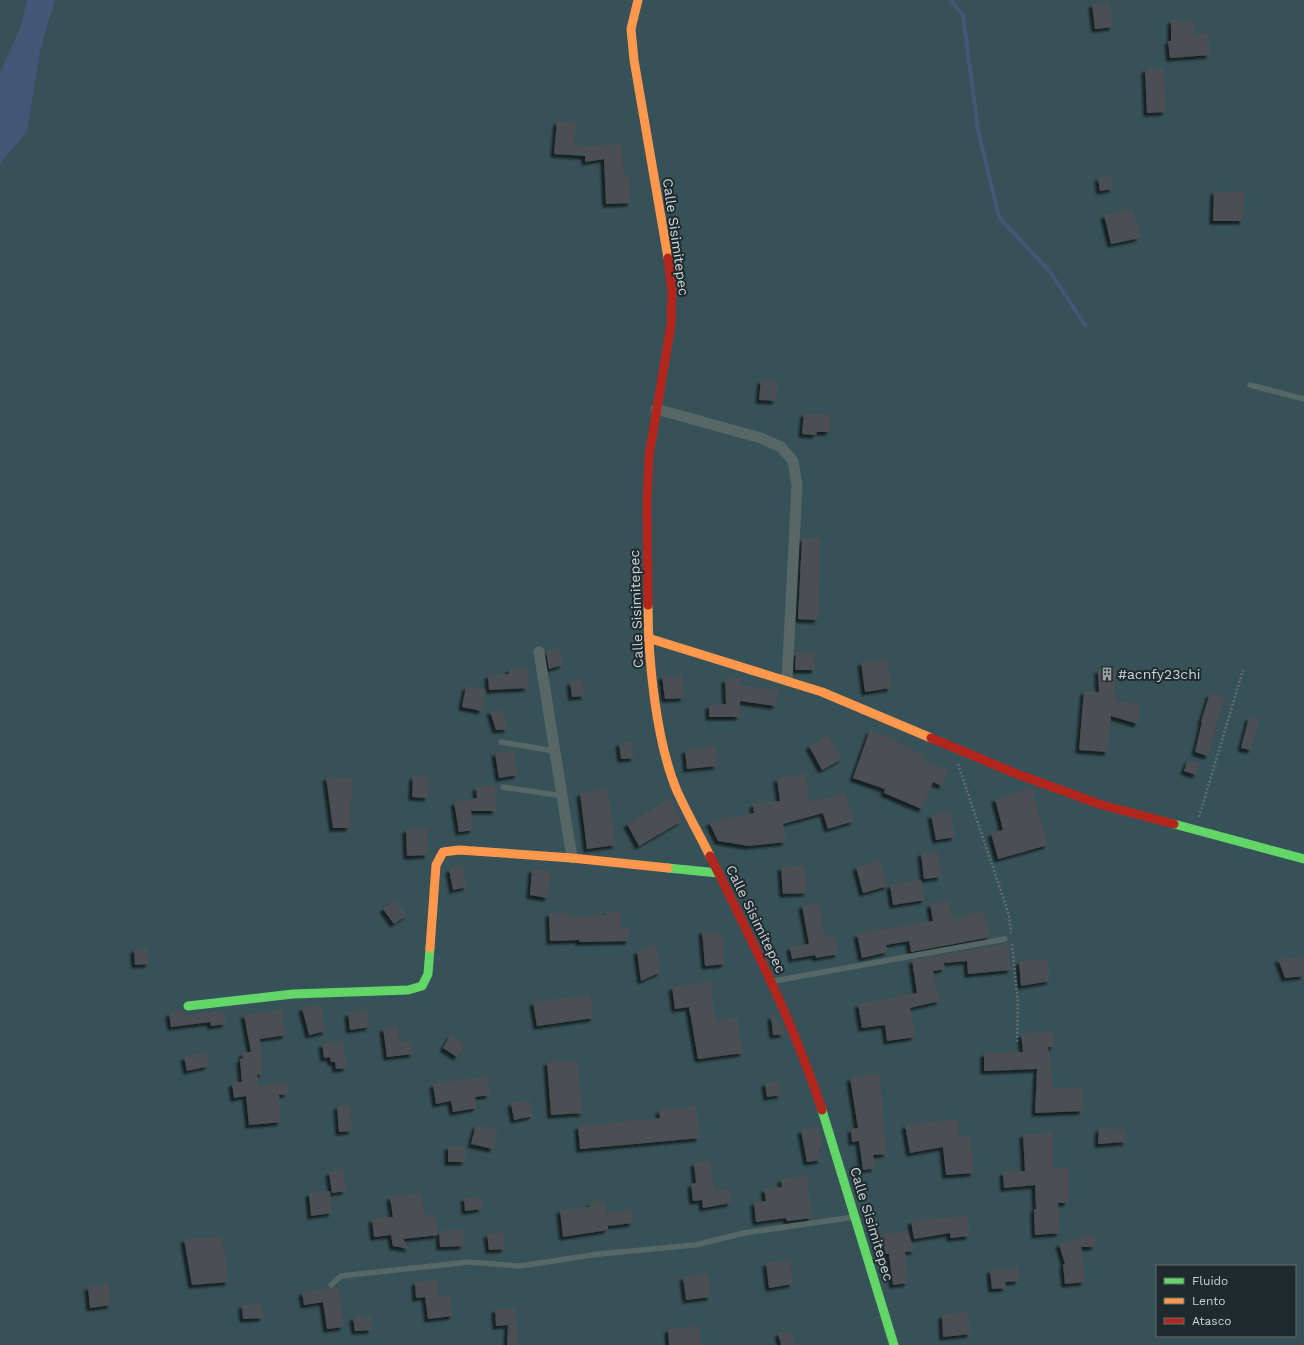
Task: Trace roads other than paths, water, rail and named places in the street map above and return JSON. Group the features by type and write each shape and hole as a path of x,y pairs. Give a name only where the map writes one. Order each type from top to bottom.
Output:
{"street":[{"name":"Calle Sisimitepec","path":"638,0 631,29 634,60 666,246 672,292 672,325 656,409 649,456 647,502 648,638 655,695 666,754 677,790 772,981 808,1067 856,1216 894,1345"},
{"path":"656,409 761,438 781,447 793,462 797,485 787,680"},
{"path":"648,638 822,692 1018,774 1102,805 1304,859"},
{"path":"539,652 572,858"},
{"path":"188,1006 293,994 408,990 422,986 428,974 436,865 443,852 459,850 572,858 718,873"}],"lane":[{"path":"1250,385 1304,399"},
{"path":"501,742 555,751"},
{"path":"503,787 563,796"},
{"path":"772,981 1005,939"},
{"path":"331,1285 341,1276 469,1262 520,1266 599,1254 696,1245 744,1233 856,1216"}],"water":[{"path":"27,0 55,0 40,51 27,131 0,164 0,72 20,29"}],"waterway":[{"path":"950,0 963,15 978,130 999,217 1051,273 1085,325"}],"place":[{"name":"#acnfy23chi","path":"1107,674"}]}
